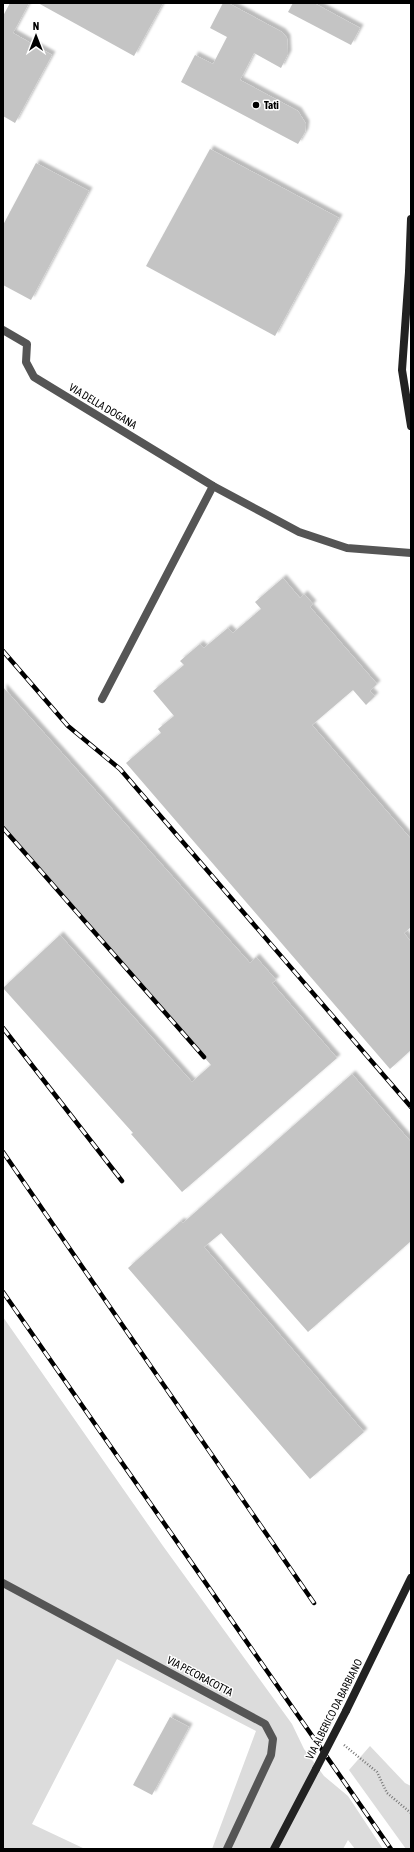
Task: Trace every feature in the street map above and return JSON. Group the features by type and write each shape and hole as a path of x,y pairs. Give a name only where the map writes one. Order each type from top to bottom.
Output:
{"main road":[{"path":"411,219 410,270 402,370 411,426"},
{"name":"VIA ALBERICO DA BARBIANO","path":"274,1849 346,1711 411,1578"}],"street":[{"name":"VIA DELLA DOGANA","path":"3,330 27,344 26,362 34,377 214,486 298,532 347,548 411,553"},
{"path":"102,699 214,486"},
{"name":"VIA PECORACOTTA","path":"3,1583 265,1724 273,1738 271,1755 227,1849"}],"path":[{"path":"344,1745 377,1772 387,1793 411,1813"}],"shaded area":[{"path":"3,1317 163,1546 292,1724 304,1749 324,1776 348,1796 383,1849 355,1849 348,1840 343,1849 212,1849 256,1731 117,1659 32,1824 85,1849 3,1849"},
{"path":"370,1746 405,1783 411,1786 411,1849 406,1849 349,1770"}],"building":[{"path":"10,3 29,3 13,33 52,55 15,123 3,116 3,16"},
{"path":"38,3 163,3 134,56"},
{"path":"223,3 228,3 282,32 287,38 288,54 281,68 254,53 240,80 298,111 306,124 305,132 298,144 181,82 195,55 213,64 227,37 210,28"},
{"path":"293,3 314,3 360,28 351,45 288,12"},
{"path":"210,149 339,218 275,336 146,266"},
{"path":"36,163 89,191 31,300 3,285 3,225"},
{"path":"283,578 300,598 304,594 313,604 310,607 377,684 370,691 375,696 366,705 353,690 312,725 411,839 411,927 404,933 411,942 411,1050 390,1069 126,763 161,733 158,729 174,716 153,691 184,665 180,661 200,644 204,648 228,628 233,633 261,609 255,602"},
{"path":"3,687 250,963 256,957 276,980 272,983 337,1058 182,1192 131,1134 133,1133 3,988 60,935 192,1082 211,1065 3,831"},
{"path":"352,1074 411,1142 411,1241 308,1332 221,1233 204,1247 364,1432 310,1479 128,1268 181,1221 183,1223"},
{"path":"170,1717 189,1727 152,1795 133,1785"}],"railway":[{"path":"3,651 68,726 120,769 411,1107"},
{"path":"3,828 204,1057"},
{"path":"3,1028 122,1181"},
{"path":"3,1152 314,1603"},
{"path":"3,1292 391,1849"}],"place":[{"name":"Tati","path":"256,105"}]}
